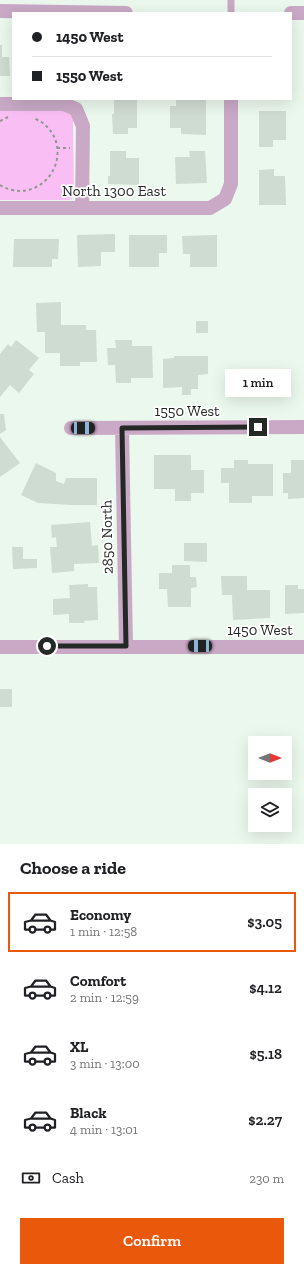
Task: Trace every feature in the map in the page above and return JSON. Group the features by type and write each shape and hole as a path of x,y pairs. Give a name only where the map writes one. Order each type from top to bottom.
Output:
{"street":[{"path":"0,11 63,12"},
{"path":"292,13 304,13"},
{"name":"North 1300 East","path":"0,208 210,208 225,199 231,184 231,100"},
{"path":"0,104 64,104 76,110 83,126 82,208"},
{"name":"1550 West","path":"70,428 304,427"},
{"name":"2850 North","path":"122,428 126,646"},
{"name":"1450 West","path":"0,647 304,647"}],"lane":[{"path":"231,12 232,0"}],"path":[{"path":"0,121 9,117"},
{"path":"0,185 14,191 27,191 39,186 49,178 55,168 58,156 57,144 52,132 44,123 33,117"}],"shaded area":[{"path":"0,110 65,110 70,113 73,118 74,195 72,199 0,200"}],"building":[{"path":"0,45 2,45 2,57 9,57 10,76 0,76"},
{"path":"114,100 137,100 137,128 128,128 128,134 113,134 112,114 114,114"},
{"path":"176,100 206,100 206,135 181,134 181,128 170,128 170,106 176,106"},
{"path":"259,111 286,111 286,140 273,140 273,147 259,147"},
{"path":"110,151 126,151 126,158 139,158 139,185 108,184 108,176 110,176"},
{"path":"189,151 205,151 207,183 176,184 175,157 190,157"},
{"path":"274,169 274,176 285,176 286,205 259,205 259,170"},
{"path":"115,234 115,252 101,252 101,266 78,267 77,235"},
{"path":"129,235 167,235 167,253 159,253 159,267 129,267"},
{"path":"217,235 217,267 190,267 190,254 183,254 182,236"},
{"path":"14,239 59,239 58,259 52,259 52,267 13,267"},
{"path":"61,302 61,325 86,325 86,330 96,330 97,362 80,362 80,366 60,366 60,353 45,353 45,332 37,332 36,303"},
{"path":"196,321 208,321 208,333 196,333"},
{"path":"16,340 39,358 29,370 34,374 19,393 10,385 0,397 0,354 8,344 11,347"},
{"path":"115,340 132,340 132,346 152,346 153,378 131,378 131,383 116,383 115,365 108,365 107,348 116,348"},
{"path":"174,356 208,356 208,374 198,375 198,389 191,389 191,395 182,395 182,387 163,388 163,359 174,358"},
{"path":"0,414 4,414 6,430 0,434"},
{"path":"0,437 20,463 0,477"},
{"path":"154,455 191,455 191,470 204,470 204,493 191,493 191,501 175,501 175,489 154,489"},
{"path":"234,460 248,460 248,464 273,464 273,496 252,496 252,503 229,503 229,483 221,483 221,468 234,468"},
{"path":"291,460 304,460 304,498 288,499 288,493 283,493 283,473 291,473"},
{"path":"36,463 56,473 56,481 64,484 66,478 97,478 97,505 38,503 21,495"},
{"path":"90,522 92,546 98,545 99,563 74,564 74,571 52,573 50,547 57,547 56,537 52,538 51,525"},
{"path":"184,543 207,543 207,562 184,561"},
{"path":"12,547 23,547 23,559 37,559 37,568 13,569"},
{"path":"172,565 190,565 190,577 196,577 197,587 191,588 191,607 168,607 167,589 159,589 159,573 172,573"},
{"path":"221,576 247,576 247,590 270,590 270,618 233,620 232,595 222,595"},
{"path":"88,584 88,587 97,587 98,620 84,621 85,623 69,623 69,614 53,615 53,599 70,598 69,585"},
{"path":"285,585 298,585 298,589 304,589 304,613 285,614"},
{"path":"0,689 12,689 12,707 0,707"}],"route":[{"path":"47,646 126,646 122,428 258,427"}]}
